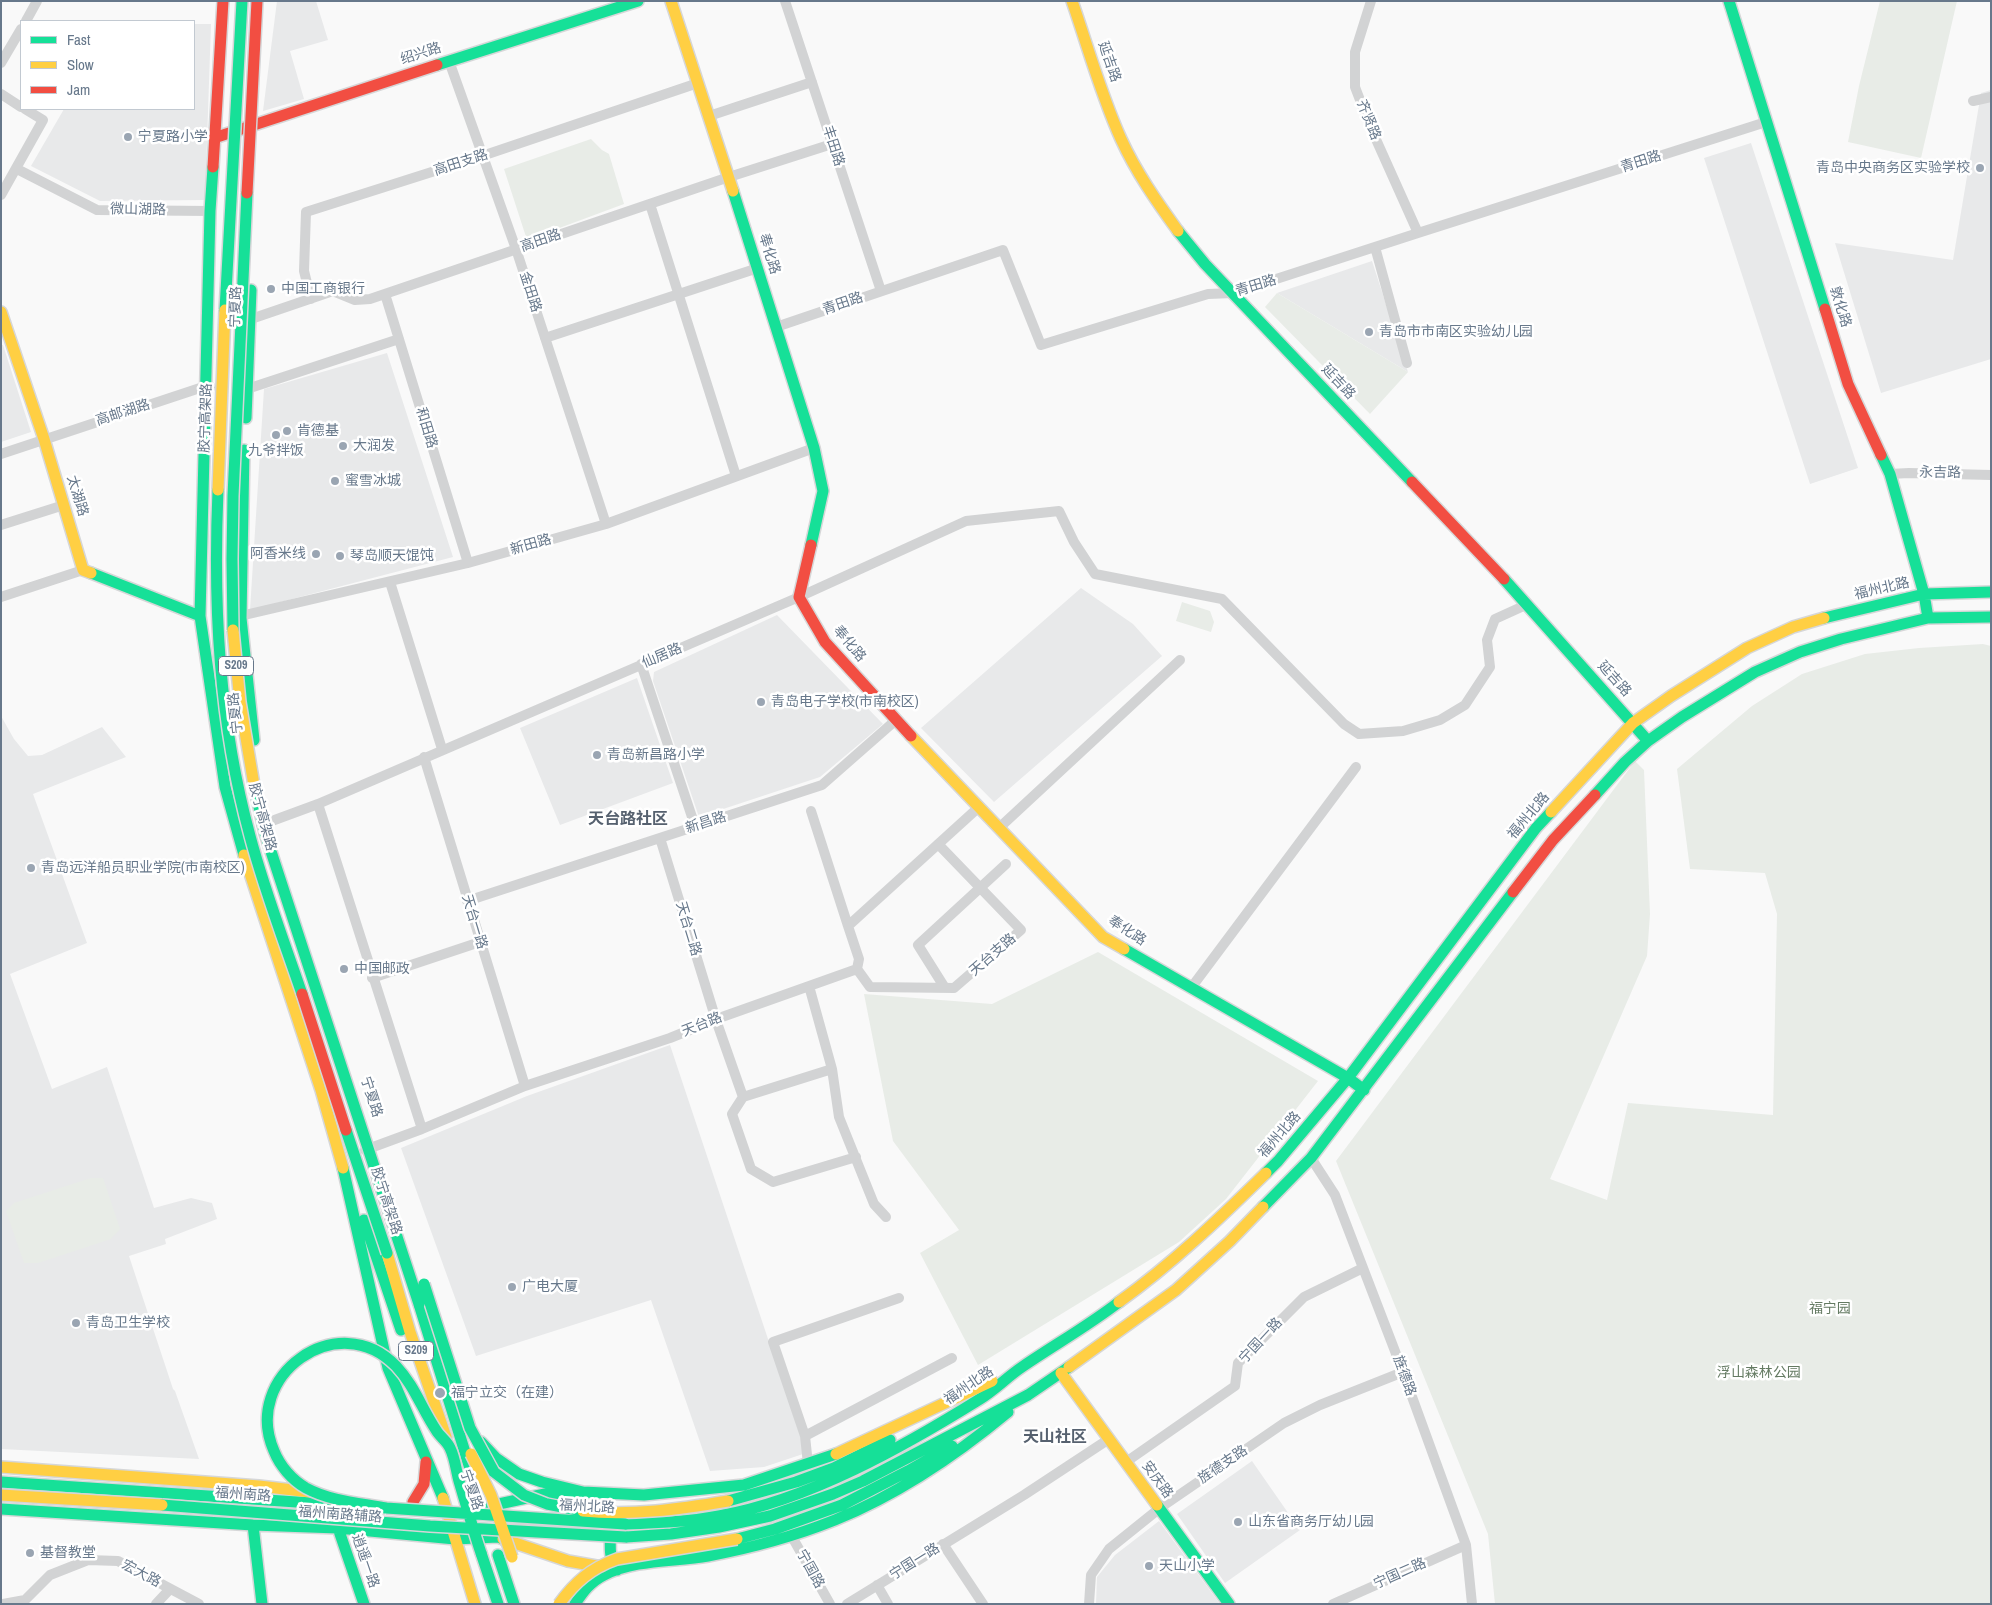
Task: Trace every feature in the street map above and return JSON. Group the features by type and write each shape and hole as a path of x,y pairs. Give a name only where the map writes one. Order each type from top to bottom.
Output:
{"main road":[{"name":"宁夏路","path":"223,1 210,211 200,616 225,787 282,974 321,1090 341,1160 388,1368 446,1506 475,1604"},
{"name":"胶宁高架路","path":"242,1 233,147 217,527 217,622 225,715 235,774 250,837 410,1332 450,1448 480,1553 498,1604"},
{"name":"胶宁高架路","path":"257,1 248,147 231,575 236,667 245,742 265,833 514,1604"},
{"name":"宁夏路","path":"265,1 257,124 244,455 241,618 255,746 269,822 300,927 451,1393"},
{"name":"绍兴路","path":"214,138 638,1"},
{"name":"奉化路","path":"671,1 729,177 814,448 823,491 799,597 825,642 896,720 1103,937 1348,1078 1364,1090"},
{"name":"延吉路","path":"1072,1 1113,121 1132,160 1178,232 1234,294 1528,604 1648,741"},
{"name":"敦化路","path":"1729,1 1848,384 1890,474 1924,594 1928,618"},
{"name":"太湖路","path":"1,312 5,333 44,439 84,570"},
{"path":"84,570 200,616"},
{"name":"福州北路","path":"479,1515 625,1524 670,1522 720,1516 765,1504 821,1485 857,1469 982,1398 1020,1368 1105,1314 1143,1285 1218,1220 1278,1161 1348,1078 1536,828 1614,742 1634,723 1671,696 1747,648 1793,628 1834,614 1924,594 1991,592"},
{"name":"福州北路","path":"483,1529 626,1537 720,1528 770,1516 804,1505 864,1481 1028,1394 1113,1337 1176,1290 1230,1241 1311,1158 1553,840 1625,762 1648,741 1682,717 1755,672 1791,656 1841,639 1928,618 1991,616"},
{"path":"362,1132 400,1211 470,1428 480,1451 495,1473 524,1495 562,1508 592,1512 650,1512 728,1501 834,1468 890,1440 982,1386"},
{"name":"宁夏路","path":"341,1160 359,1204 493,1604"},
{"path":"386,1508 338,1498 312,1490 297,1481 280,1462 267,1436 267,1413 272,1390 288,1366 299,1356 311,1350 335,1344 366,1346 379,1353 399,1369 420,1399 437,1431 450,1448"},
{"path":"451,1393 483,1444 496,1458 519,1474 583,1492 644,1495 744,1485 808,1464 868,1440 909,1418 1020,1368"},
{"name":"安庆路","path":"1061,1373 1229,1604"},
{"path":"451,1393 520,1604"},
{"path":"575,1604 592,1583 617,1570 640,1564 705,1556 757,1545 843,1516 884,1497 926,1475 945,1462 1028,1394"},
{"name":"胶宁高架路","path":"453,1414 491,1495 513,1562"},
{"path":"559,1604 576,1579 603,1562 633,1553 692,1547 737,1539 775,1529 842,1505 996,1422"},
{"path":"413,1502 420,1494 424,1485 426,1460"},
{"name":"福州南路辅路","path":"1,1467 259,1486 446,1506 488,1507 545,1494 583,1492"},
{"name":"福州南路","path":"1,1482 479,1515"},
{"name":"福州南路","path":"1,1495 251,1511 483,1529"},
{"path":"617,1570 614,1567 611,1556 610,1504 618,1497 633,1495"},
{"name":"福州南路辅路","path":"1,1509 253,1525 338,1528 471,1540 498,1537"},
{"path":"253,1525 262,1604"},
{"name":"逍遥一路","path":"338,1528 364,1604"},
{"path":"498,1537 568,1561 617,1570"}],"street":[{"path":"27,20 37,1"},
{"name":"丰田路","path":"785,1 881,291"},
{"name":"齐贤路","path":"1371,1 1355,52 1355,87 1370,126 1418,232"},
{"path":"1,63 20,31"},
{"name":"金田路","path":"449,61 516,249 606,524"},
{"path":"709,116 812,82"},
{"name":"高田支路","path":"311,299 304,271 306,212 482,156 698,83"},
{"path":"1,94 20,106"},
{"path":"1973,101 1991,97"},
{"path":"1,195 43,120 27,110"},
{"name":"青田路","path":"776,327 1003,250 1041,345 1208,294 1234,294 1418,232 1766,122"},
{"name":"高田路","path":"250,319 334,291 355,300 370,299 832,144"},
{"name":"微山湖路","path":"17,169 97,210 210,211"},
{"path":"650,204 677,295 736,476"},
{"path":"1375,247 1407,363"},
{"path":"545,338 758,268"},
{"name":"和田路","path":"385,294 468,563"},
{"path":"248,389 399,339"},
{"name":"高邮湖路","path":"1,454 206,386 248,389"},
{"name":"新田路","path":"200,616 241,618 468,563 606,524 814,448"},
{"name":"永吉路","path":"1890,474 1991,475"},
{"path":"1,526 64,505"},
{"name":"仙居路","path":"238,834 318,804 442,749 799,597 966,521 1059,511 1074,542 1095,574 1222,599 1344,724 1360,734 1403,731 1440,720 1465,705 1490,667 1487,640 1495,619 1528,604"},
{"path":"1,597 84,570"},
{"path":"390,582 442,749"},
{"path":"999,828 1180,660"},
{"path":"641,664 696,826"},
{"name":"新昌路","path":"467,901 822,785 896,720"},
{"name":"天台一路","path":"424,757 525,1086"},
{"path":"1191,988 1356,767"},
{"path":"318,804 372,978 422,1129"},
{"path":"848,926 979,807"},
{"path":"811,811 859,960 857,969"},
{"name":"天台二路","path":"660,838 716,1020 743,1097"},
{"name":"天台支路","path":"857,969 870,987 954,988 1021,930 938,844"},
{"path":"945,988 918,945 1006,864"},
{"path":"372,978 480,942"},
{"name":"天台路","path":"341,1160 525,1086 670,1038 857,969"},
{"path":"809,986 832,1069 839,1117 874,1204 886,1217"},
{"path":"832,1069 743,1097 732,1114 751,1168 773,1182 856,1158"},
{"name":"旌德路","path":"1311,1158 1335,1195 1403,1372 1466,1545 1472,1604"},
{"name":"宁国一路","path":"1126,1462 1235,1386 1238,1363 1304,1297 1363,1268"},
{"path":"808,1464 805,1436 774,1342 899,1298"},
{"path":"805,1436 952,1358"},
{"name":"旌德支路","path":"1089,1604 1091,1575 1109,1549 1160,1508 1284,1423 1320,1405 1403,1372"},
{"name":"宁国一路","path":"847,1604 1024,1495 1109,1439"},
{"name":"宁国路","path":"791,1535 830,1604"},
{"path":"943,1544 983,1604"},
{"name":"宁国二路","path":"1334,1604 1466,1545"},
{"name":"宏大路","path":"3,1604 25,1600 50,1575 88,1560 118,1560 199,1604"},
{"path":"877,1585 888,1604"},
{"path":"156,1604 170,1589"}],"shaded area":[{"path":"277,1 316,1 328,40 290,51 304,99 263,111"},
{"name":"宁夏路小学","path":"195,24 211,24 205,200 100,201 31,166 63,110 195,110"},
{"name":"青岛中央商务区实验学校","path":"1991,90 1991,359 1881,393 1835,243 1953,260 1981,93"},
{"path":"1751,143 1858,468 1810,484 1704,158"},
{"name":"青岛市市南区实验幼儿园","path":"1372,261 1408,372 1277,293"},
{"path":"1,345 3,345 31,432 1,442"},
{"name":"大润发","path":"387,353 453,557 250,610 264,389"},
{"path":"1081,588 1133,624 1162,656 994,802 921,728"},
{"name":"青岛电子学校(市南校区)","path":"777,615 883,724 820,777 699,817 653,681 654,672"},
{"name":"青岛新昌路小学","path":"637,678 673,783 560,825 520,728"},
{"name":"青岛卫生学校","path":"1,716 14,739 28,756 42,755 102,727 126,757 33,794 87,943 10,974 52,1089 107,1067 154,1208 191,1198 212,1203 217,1219 165,1239 166,1244 129,1256 173,1389 199,1459 1,1449"},
{"path":"670,1045 806,1453 764,1467 710,1471 651,1300 476,1356 401,1148 527,1096"},
{"name":"山东省商务厅幼儿园","path":"1252,1461 1300,1530 1225,1583 1177,1514"},
{"name":"天山小学","path":"1159,1521 1220,1604 1096,1604 1097,1577 1115,1555"}],"green space":[{"path":"1880,1 1957,1 1921,158 1848,142 1859,86"},
{"path":"591,139 609,154 624,204 527,240 504,169"},
{"path":"1277,293 1408,372 1370,414 1265,307"},
{"path":"1182,602 1210,611 1214,622 1211,632 1176,621"},
{"name":"浮山森林公园","path":"1983,644 1991,646 1991,1604 1495,1604 1488,1534 1336,1161 1635,761 1644,770 1650,914 1647,956 1550,1179 1607,1200 1628,1103 1773,1115 1777,914 1765,873 1690,869 1677,769 1752,706 1802,674 1865,654"},
{"path":"1098,952 1318,1081 1226,1199 1179,1242 978,1365 920,1253 959,1230 893,1141 864,994 992,1004"},
{"path":"91,1178 103,1178 120,1229 111,1239 38,1263 24,1263 6,1211 14,1203"}],"traffic: fast":[{"path":"225,310 242,1"},
{"path":"437,65 638,1"},
{"path":"1729,1 1825,309"},
{"path":"213,167 210,211 200,616 225,787 244,855"},
{"path":"733,191 814,448 823,491 811,545"},
{"path":"233,630 233,496 247,193"},
{"path":"1178,231 1205,264 1412,482"},
{"path":"246,418 251,290"},
{"path":"244,450 241,618 254,740"},
{"path":"1881,455 1890,474 1924,594 1928,618"},
{"path":"218,490 217,577 220,664 231,750 250,836 302,994"},
{"path":"91,573 200,616"},
{"path":"1504,579 1648,741"},
{"path":"1824,618 1924,594 1991,592"},
{"path":"1595,795 1625,762 1648,741 1682,717 1755,672 1800,652 1841,639 1928,618 1991,617"},
{"path":"254,785 265,833 419,1304"},
{"path":"1266,1173 1348,1078 1536,828 1551,812"},
{"path":"1263,1207 1311,1158 1513,892"},
{"path":"1124,949 1348,1078 1364,1090"},
{"path":"346,1130 387,1253"},
{"path":"343,1168 388,1368 443,1498"},
{"path":"364,1220 401,1330"},
{"path":"424,1284 470,1428 494,1472 524,1495 547,1504 583,1511"},
{"path":"625,1524 684,1521 719,1516 787,1498 821,1485 887,1453 950,1417 985,1395 1022,1367 1119,1302"},
{"path":"419,1304 477,1491"},
{"path":"386,1508 335,1499 306,1488 287,1472 274,1451 267,1423 271,1398 283,1375 301,1358 323,1347 348,1343 373,1349 396,1366 402,1373 439,1435 452,1452 481,1553"},
{"path":"626,1537 671,1534 719,1527 770,1516 833,1494 863,1481 1028,1395 1069,1367"},
{"path":"575,1604 591,1584 604,1575 616,1570 655,1562 708,1556 757,1545 804,1531 859,1510 926,1473 968,1444 1008,1412"},
{"path":"728,1501 796,1482 834,1468 890,1440"},
{"path":"481,1442 496,1458 519,1474 542,1482 583,1492 644,1495 744,1485 836,1454"},
{"path":"908,1471 952,1446"},
{"path":"737,1539 775,1529 842,1505 908,1471"},
{"path":"1,1482 341,1505"},
{"path":"485,1507 545,1494 572,1493"},
{"path":"162,1505 430,1526 626,1537"},
{"path":"1157,1505 1229,1604"},
{"path":"386,1508 625,1524"},
{"path":"1,1509 253,1525 338,1528 455,1539 498,1537 503,1539"},
{"path":"611,1522 611,1554 617,1570"},
{"path":"253,1525 262,1604"},
{"path":"338,1528 364,1604"},
{"path":"481,1553 498,1604"},
{"path":"498,1555 514,1604"}],"traffic: slow":[{"path":"671,1 733,191"},
{"path":"1072,1 1101,88 1121,139 1140,175 1178,231"},
{"path":"218,490 225,310"},
{"path":"1,312 44,439 83,570 91,573"},
{"path":"1551,812 1633,723 1671,696 1747,648 1793,627 1824,618"},
{"path":"233,630 240,702 254,785"},
{"path":"911,736 1103,937 1124,949"},
{"path":"244,855 321,1090 343,1168"},
{"path":"1119,1302 1176,1257 1266,1173"},
{"path":"1069,1367 1176,1290 1230,1241 1263,1207"},
{"path":"387,1253 410,1332 446,1437"},
{"path":"1061,1373 1157,1505"},
{"path":"836,1454 992,1381"},
{"path":"471,1454 491,1495 512,1557"},
{"path":"1,1467 259,1486 310,1492"},
{"path":"1,1495 162,1505"},
{"path":"443,1498 475,1604"},
{"path":"583,1511 638,1512 728,1501"},
{"path":"503,1539 568,1561 602,1567"},
{"path":"559,1604 571,1589 591,1571 617,1559 737,1539"}],"traffic: jam":[{"path":"213,167 223,1"},
{"path":"247,193 257,1"},
{"path":"214,138 437,65"},
{"path":"1825,309 1848,384 1881,455"},
{"path":"1412,482 1504,579"},
{"path":"811,545 799,597 825,642 911,736"},
{"path":"1513,892 1553,840 1595,795"},
{"path":"302,994 346,1130"},
{"path":"413,1502 424,1484 426,1462"}],"place":[{"name":"宁夏路小学","path":"128,137"},
{"name":"青岛中央商务区实验学校","path":"1980,168"},
{"name":"中国工商银行","path":"271,289"},
{"name":"青岛市市南区实验幼儿园","path":"1369,332"},
{"name":"肯德基","path":"287,431"},
{"name":"九爷拌饭","path":"276,435"},
{"name":"大润发","path":"343,446"},
{"name":"蜜雪冰城","path":"335,481"},
{"name":"阿香米线","path":"316,554"},
{"name":"琴岛顺天馄饨","path":"340,556"},
{"name":"青岛电子学校(市南校区)","path":"761,702"},
{"name":"青岛新昌路小学","path":"597,755"},
{"name":"青岛远洋船员职业学院(市南校区)","path":"31,868"},
{"name":"中国邮政","path":"344,969"},
{"name":"广电大厦","path":"512,1287"},
{"name":"青岛卫生学校","path":"76,1323"},
{"name":"福宁立交（在建）","path":"440,1393"},
{"name":"山东省商务厅幼儿园","path":"1238,1522"},
{"name":"基督教堂","path":"30,1553"},
{"name":"天山小学","path":"1149,1566"}],"district":[{"name":"天台路社区","path":"628,820"},
{"name":"天山社区","path":"1055,1438"}],"park label":[{"name":"福宁园","path":"1830,1309"}]}
